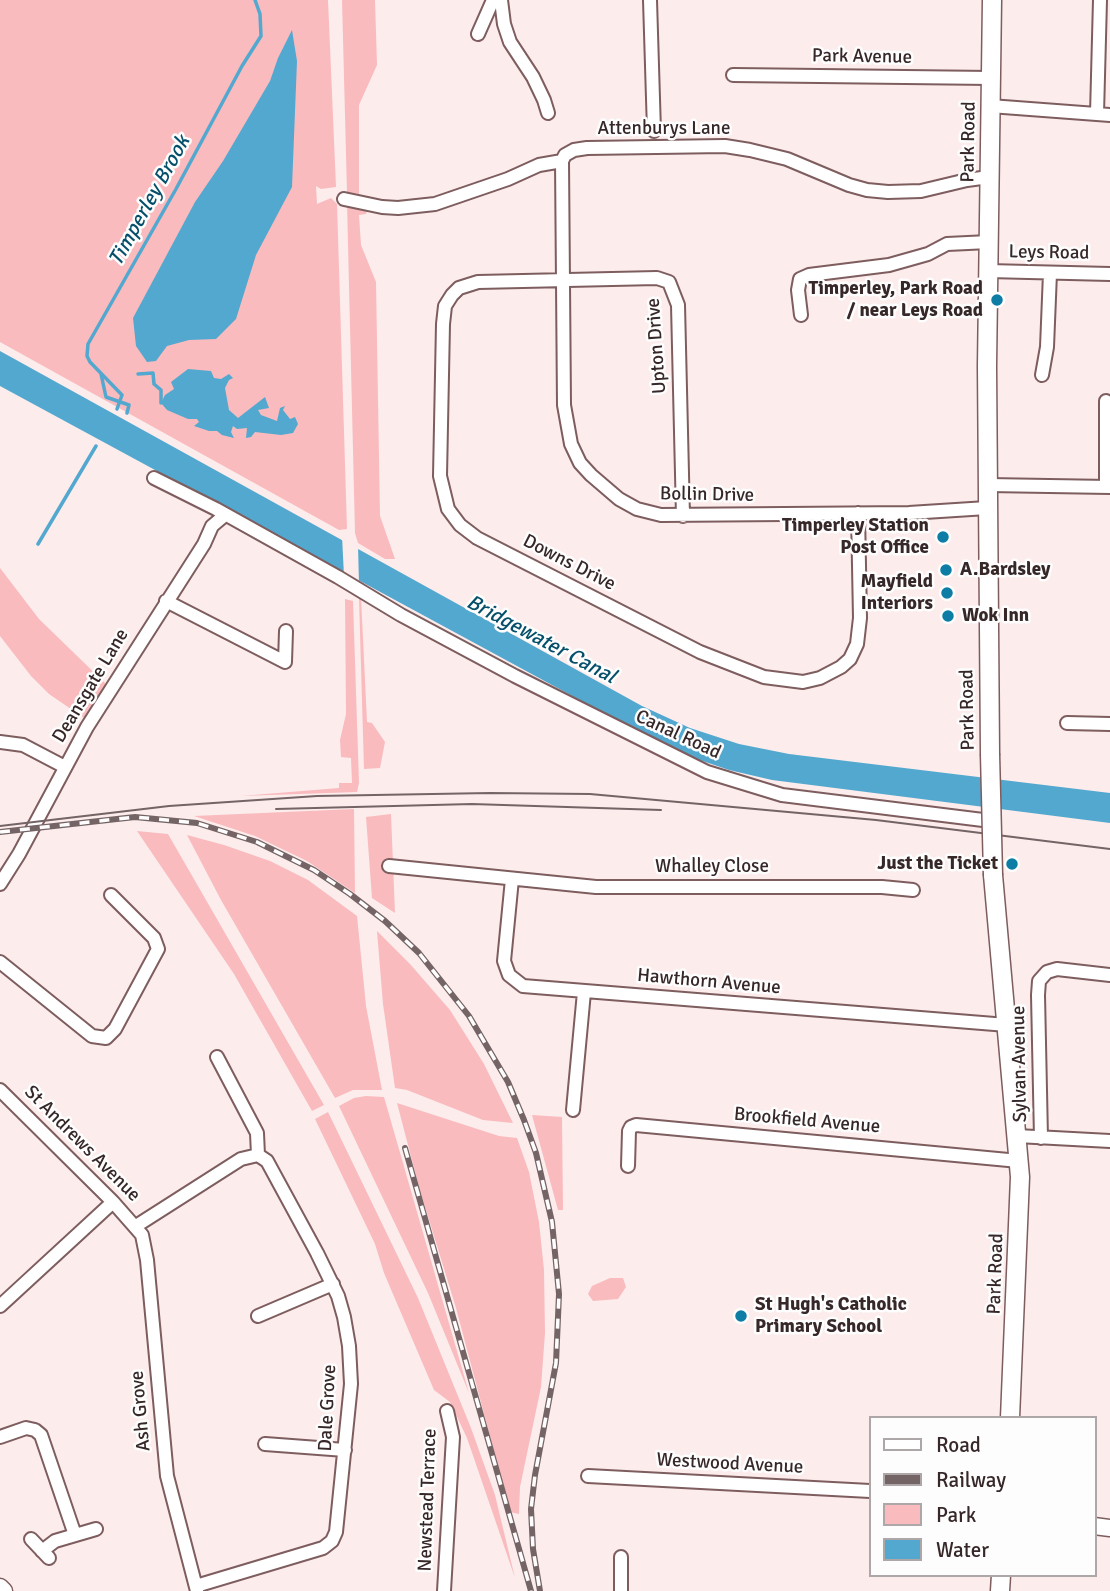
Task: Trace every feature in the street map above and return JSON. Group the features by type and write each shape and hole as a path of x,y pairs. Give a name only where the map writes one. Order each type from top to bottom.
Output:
{"main road":[{"name":"Park Road","path":"992,0 987,508 991,821 993,875 1020,1195 1010,1416"}],"street":[{"path":"478,34 492,0"},
{"path":"501,0 510,42 533,76 548,113"},
{"path":"650,0 654,131"},
{"path":"990,106 1103,115 1100,0"},
{"name":"Park Avenue","path":"733,75 990,78"},
{"name":"Attenburys Lane","path":"344,198 390,208 435,204 545,163 562,161 565,155 573,150 587,148 725,146 787,159 867,190 888,192 921,191 989,177"},
{"name":"Bollin Drive","path":"562,161 564,405 569,436 580,463 619,499 637,509 662,515 683,516 909,513 987,508"},
{"path":"801,316 798,290 800,279 809,275 889,265 928,254 947,244 989,243"},
{"name":"Leys Road","path":"988,271 1110,274"},
{"path":"1042,375 1047,347 1050,273"},
{"name":"Upton Drive","path":"562,279 657,278 670,282 678,305 683,516"},
{"name":"Downs Drive","path":"562,279 469,283 452,295 445,306 440,475 444,500 460,525 477,538 700,652 764,677 803,682 820,678 841,667 850,659 857,644 860,618 858,513"},
{"path":"988,485 1108,487 1106,401"},
{"name":"Canal Road","path":"155,478 515,676 707,772 782,794 991,821"},
{"name":"Deansgate Lane","path":"0,884 19,854 89,723 204,544 212,526 225,515"},
{"path":"166,601 285,662 286,631"},
{"path":"1067,723 1110,723"},
{"path":"0,742 23,744 65,767"},
{"name":"Whalley Close","path":"389,866 596,887 869,887 912,890"},
{"name":"Hawthorn Avenue","path":"512,879 504,961 509,975 527,987 1007,1025"},
{"path":"0,962 92,1036 106,1038 115,1029 158,949 155,938 111,895"},
{"name":"Sylvan Avenue","path":"1041,1138 1039,981 1047,972 1057,969 1110,975"},
{"path":"573,1110 584,992"},
{"path":"136,1226 241,1159 258,1155 257,1133 217,1057"},
{"name":"St Andrews Avenue","path":"0,1090 136,1226"},
{"name":"Brookfield Avenue","path":"628,1166 629,1131 636,1125 1019,1161"},
{"path":"1017,1136 1110,1141"},
{"name":"Dale Grove","path":"197,1589 318,1550 329,1544 336,1532 351,1368 344,1317 333,1284 271,1168 264,1157 258,1155"},
{"path":"0,1306 113,1202"},
{"name":"Ash Grove","path":"136,1226 144,1239 147,1260 167,1476 197,1589"},
{"path":"258,1316 333,1284"},
{"name":"Newstead Terrace","path":"444,1591 453,1437 447,1411"},
{"path":"0,1437 26,1428 41,1435 75,1535"},
{"path":"265,1444 345,1450"},
{"name":"Westwood Avenue","path":"588,1476 869,1491"},
{"path":"31,1539 45,1555 55,1541 96,1529"},
{"path":"621,1557 621,1591"},
{"path":"0,1587 4,1591"}],"green space":[{"path":"0,0 328,0 336,187 321,189 316,186 317,204 331,198 337,204 347,529 339,530 0,342"},
{"path":"342,0 375,0 377,65 359,105 359,194 347,192"},
{"path":"347,202 368,207 366,214 359,215 361,245 376,282 380,516 395,559 385,559 358,543 355,533"},
{"path":"0,568 39,619 107,685 84,718 49,694 31,676 0,636"},
{"path":"361,597 367,722 372,723 385,742 380,768 364,769"},
{"path":"345,599 353,601 359,783 357,792 241,796 339,788 339,783 352,783 351,758 341,757 340,740 346,714"},
{"path":"354,809 355,893 307,861 255,836 194,816"},
{"path":"391,814 395,913 372,898 366,817"},
{"path":"137,831 168,834 324,1105 312,1111 234,974"},
{"path":"187,835 270,861 308,880 357,916 366,1006 382,1090 353,1090 335,1098 221,900"},
{"path":"377,931 450,1010 484,1064 513,1123 483,1120 407,1090 395,1088 383,1004"},
{"path":"384,1097 469,1393 428,1293 339,1106 354,1098"},
{"path":"397,1103 499,1136 517,1138 529,1172 539,1222 544,1270 545,1333 541,1387 520,1487 519,1514 510,1512 456,1308"},
{"path":"328,1112 418,1298 471,1428 495,1495 515,1578 467,1438 450,1402 434,1390 384,1273 375,1244 315,1119"},
{"path":"532,1115 562,1117 563,1210 558,1210"},
{"path":"610,1278 623,1278 626,1287 618,1299 593,1301 588,1294 592,1286"}],"water":[{"path":"292,30 297,61 292,187 256,255 236,319 216,339 189,340 167,346 156,361 147,362 136,346 133,318 195,202 223,161 270,81"},
{"path":"0,351 642,706 690,728 739,744 789,754 1110,793 1110,823 772,780 729,770 688,756 648,737 0,386"},
{"path":"188,369 211,371 214,378 221,379 229,374 233,378 225,388 229,410 238,418 265,397 269,408 258,410 261,415 277,421 280,408 285,406 283,410 290,419 295,417 298,424 293,433 281,435 255,432 246,438 247,428 237,429 233,426 231,432 234,438 194,426 199,422 197,419 188,419 167,410 161,403 165,395 174,389 171,382"}],"pier":[{"path":"342,536 358,545 359,584 344,576"}],"waterway":[{"name":"Timperley Brook","path":"117,409 122,395 90,362 87,356 88,344 261,36 260,14 255,0"},
{"path":"138,374 153,373 154,384 161,390 161,403"},
{"path":"101,374 106,397 129,405 127,413"},
{"name":"Timperley Brook","path":"38,544 96,446"}],"tram line":[{"path":"0,826 169,806 317,796 590,794 876,820 1110,849"},
{"path":"276,809 472,804 661,810"}],"railway":[{"path":"0,832 135,817 197,823 257,842 314,870 385,921 419,953 469,1016 508,1082 524,1120 536,1153 552,1222 559,1294 556,1363 531,1509 533,1549 540,1591"},
{"path":"405,1148 531,1591"}],"place":[{"name":"Timperley, Park Road / near Leys Road","path":"997,300"},
{"name":"Timperley Station Post Office","path":"943,537"},
{"name":"A.Bardsley","path":"946,570"},
{"name":"Mayfield Interiors","path":"947,593"},
{"name":"Wok Inn","path":"948,616"},
{"name":"Just the Ticket","path":"1012,864"},
{"name":"St Hugh's Catholic Primary School","path":"741,1316"}],"water label":[{"name":"Bridgewater Canal","path":"541,640"}]}
